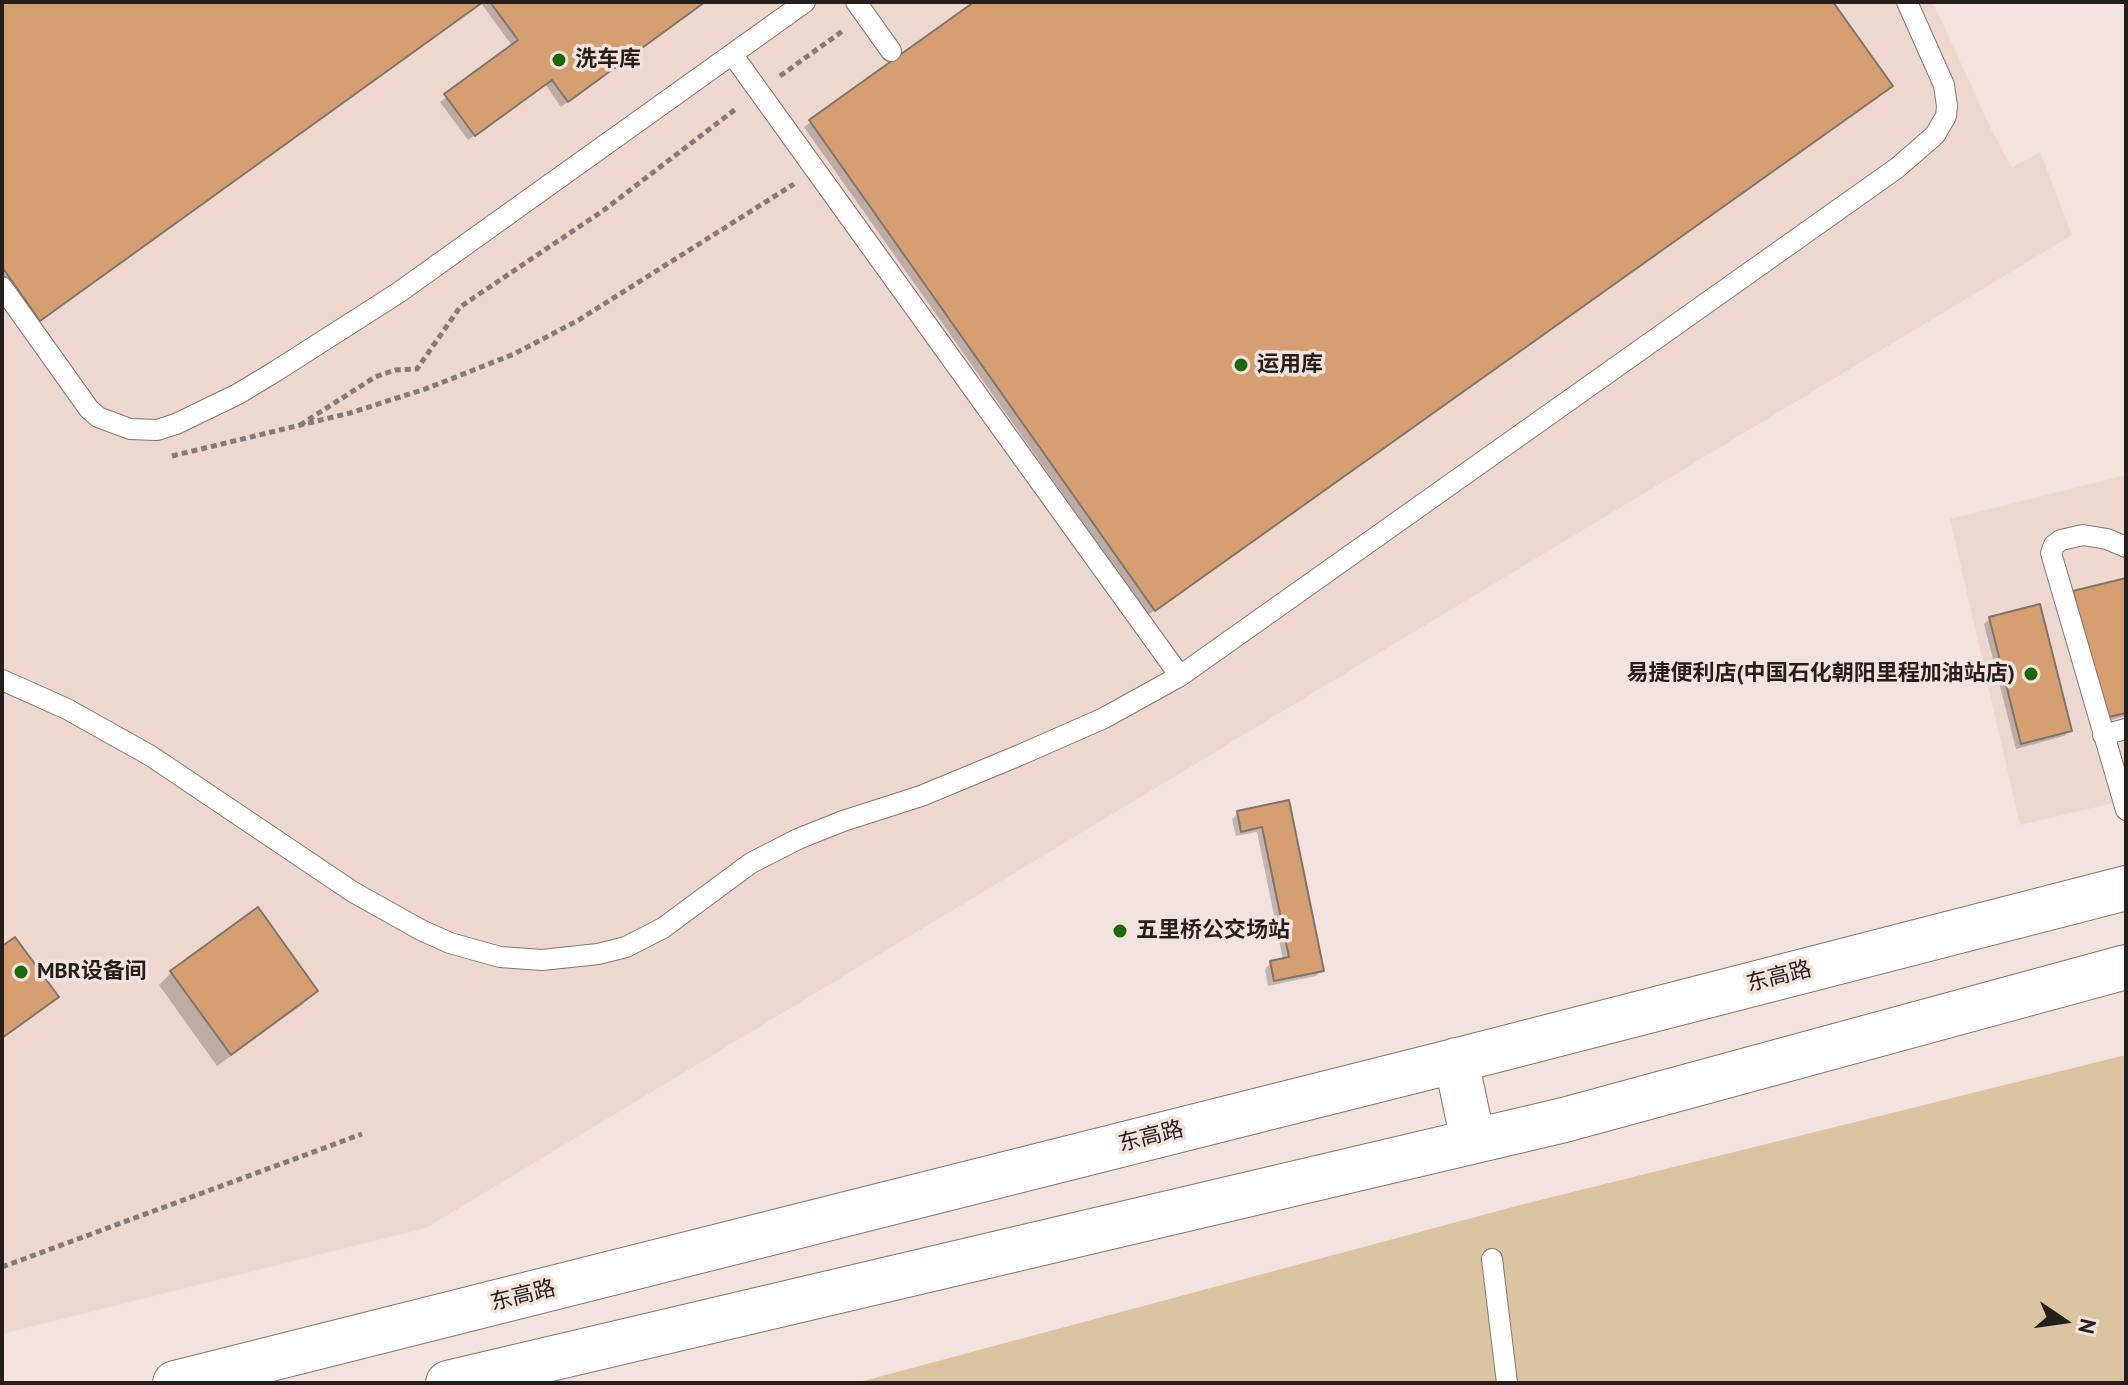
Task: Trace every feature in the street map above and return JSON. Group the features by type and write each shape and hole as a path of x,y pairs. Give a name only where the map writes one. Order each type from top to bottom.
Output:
{"street":[{"name":"东高路","path":"175,1383 2126,888"},
{"path":"448,1383 1564,1120 2126,967"},
{"path":"1456,1060 1473,1141"}],"lane":[{"path":"2,287 94,414 120,427 142,430 157,430 176,424 204,412 317,346 435,268 805,2"},
{"path":"2,680 67,709 151,756 353,892 421,930 500,957 542,960 598,954 639,942 751,863 786,845 843,821 921,796 1020,755 1104,718 1180,676 1885,177 1926,145 1946,116 1947,96 1907,2"},
{"path":"861,8 891,51"},
{"path":"732,54 1180,676"},
{"path":"2126,547 2107,539 2083,535 2061,540 2054,545 2051,553 2126,810"},
{"path":"2103,735 2126,729"},
{"path":"1492,1259 1507,1383"}],"path":[{"path":"298,427 375,377 395,370 417,369 460,307 604,210 861,8"},
{"path":"142,430 140,457 146,459 192,453 298,427 428,388 545,339 705,242 815,170"},
{"path":"2,1267 362,1134"}],"shaded area":[{"path":"2,2 1933,2 2012,168 2040,152 2072,235 426,1228 2,1334"},
{"path":"2126,475 2126,800 2020,825 1950,519"},
{"path":"2126,1055 2126,1383 856,1383 1524,1204"}],"building":[{"path":"2,2 483,2 40,321 2,267"},
{"name":"洗车库","path":"490,2 705,2 568,102 552,80 475,136 444,94 518,40"},
{"name":"运用库","path":"974,2 1833,2 1893,86 1155,611 809,120"},
{"path":"2126,578 2126,713 2104,718 2073,591"},
{"name":"易捷便利店(中国石化朝阳里程加油站店)","path":"2040,604 2072,731 2021,744 1989,617"},
{"path":"1289,800 1324,971 1274,981 1270,961 1289,957 1262,827 1241,832 1237,811"},
{"path":"258,907 318,991 231,1055 170,971"},
{"name":"MBR设备间","path":"15,937 59,997 2,1038 2,946"}],"place":[{"name":"洗车库","path":"559,60"},
{"name":"运用库","path":"1241,365"},
{"name":"易捷便利店(中国石化朝阳里程加油站店)","path":"2031,674"},
{"name":"五里桥公交场站","path":"1120,931"},
{"name":"MBR设备间","path":"21,972"}]}
